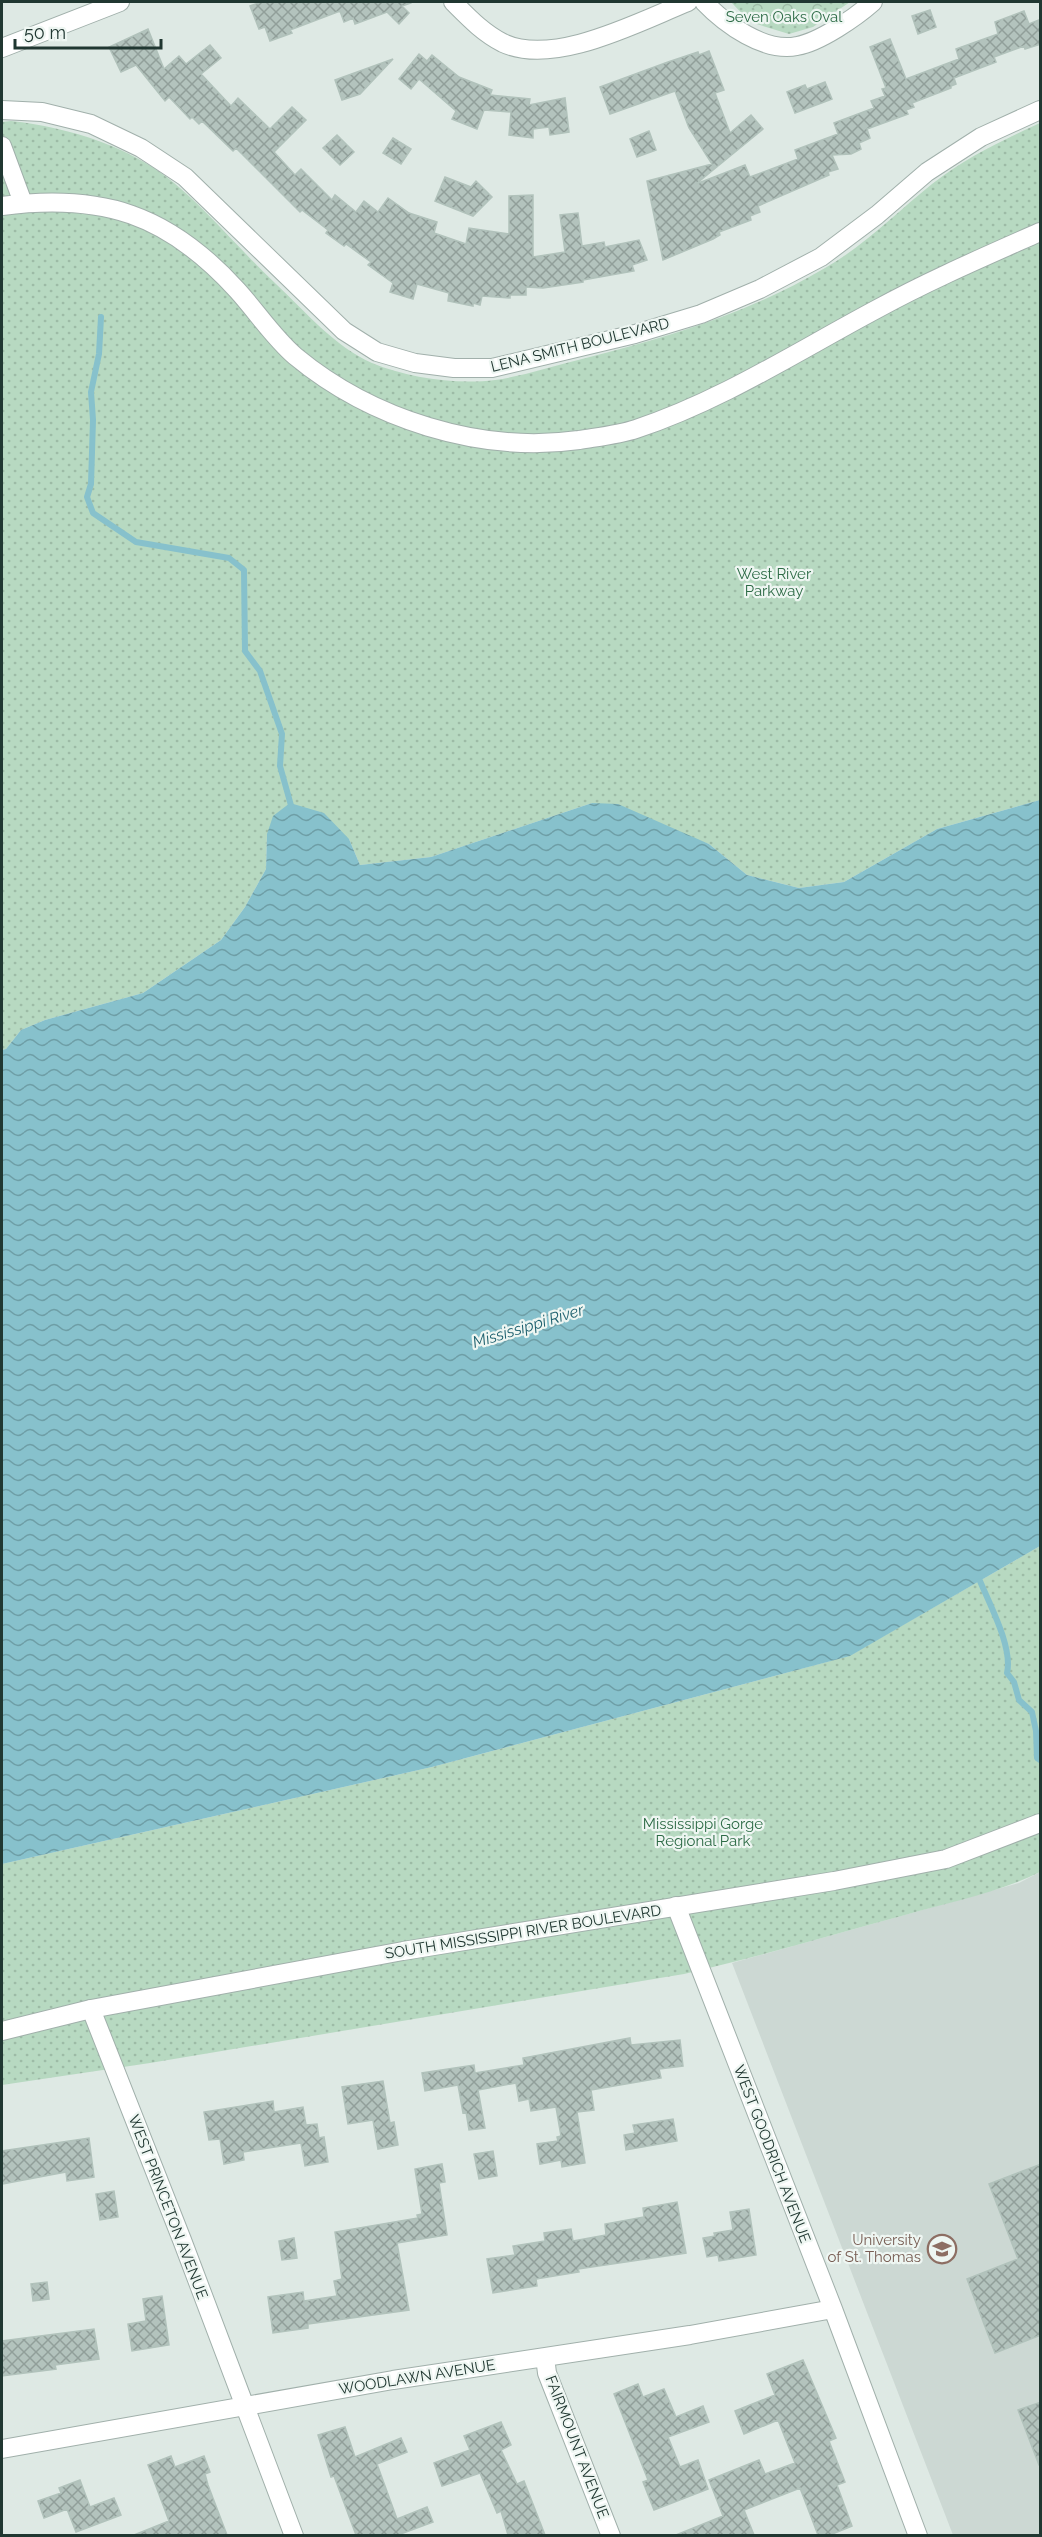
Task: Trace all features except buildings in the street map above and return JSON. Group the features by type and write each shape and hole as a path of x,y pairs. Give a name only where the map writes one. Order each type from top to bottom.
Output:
{"street":[{"path":"2,48 120,2"},
{"path":"453,2 481,30 503,43 528,51 557,49 589,41 688,2"},
{"path":"704,2 719,17 763,43 796,47 821,36 873,2"},
{"name":"LENA SMITH BOULEVARD","path":"2,110 42,112 92,124 141,148 185,177 344,331 377,352 415,363 454,368 492,368 634,334 701,314 760,289 821,257 877,215 927,172 981,137 1041,110"},
{"path":"2,146 23,203"},
{"path":"2,206 23,203 85,202 133,214 171,233 205,257 293,354 338,388 416,424 468,436 546,443 633,430 688,410 885,304 1041,232"},
{"name":"SOUTH MISSISSIPPI RIVER BOULEVARD","path":"2,2031 91,2009 403,1951 834,1881 946,1859 1041,1823"},
{"name":"WEST GOODRICH AVENUE","path":"676,1906 833,2309 918,2535"},
{"name":"WEST PRINCETON AVENUE","path":"91,2009 294,2535"},
{"name":"WOODLAWN AVENUE","path":"2,2449 244,2406 690,2335 833,2309"},
{"name":"FAIRMOUNT AVENUE","path":"545,2357 547,2373 611,2535"}],"shaded area":[{"name":"University of St. Thomas","path":"1040,1872 1040,2535 953,2535 732,1963 1019,1883"}],"green space":[{"name":"Seven Oaks Oval","path":"731,2 850,2 813,27 789,34 750,22"},
{"path":"749,2 830,2 805,13 778,15 759,14"},
{"name":"West River Parkway","path":"11,121 56,128 101,142 143,162 162,174 193,199 321,328 358,356 401,373 465,382 517,376 613,351 706,323 767,298 839,259 867,239 932,184 958,166 1040,123 1040,800 937,829 844,882 799,888 747,875 709,844 592,803 431,857 360,865 349,839 267,834 266,869 245,907 221,940 143,993 45,1020 21,1030 6,1049 2,1050 2,122"},
{"name":"Mississippi Gorge Regional Park","path":"1040,1546 1040,1872 1008,1886 974,1896 684,1974 150,2063 2,2085 2,1864 432,1767 849,1656"}],"water":[{"name":"Mississippi River","path":"1040,800 1040,1546 850,1656 432,1767 2,1864 2,1050 6,1049 21,1030 45,1020 143,993 221,940 245,907 266,869 267,834 273,816 290,803 324,813 349,839 360,865 431,857 592,803 618,804 709,844 747,875 799,888 844,882 937,829"}],"waterway":[{"path":"101,317 99,354 91,392 93,420 91,484 87,497 93,513 136,542 229,558 244,570 245,651 260,671 282,734 280,766 292,809"},
{"path":"980,1581 1004,1639 1007,1651 1007,1673 1014,1682 1019,1700 1032,1712 1036,1731 1037,1758 1040,1760"}],"place":[{"name":"University of St. Thomas","path":"942,2249"}]}
